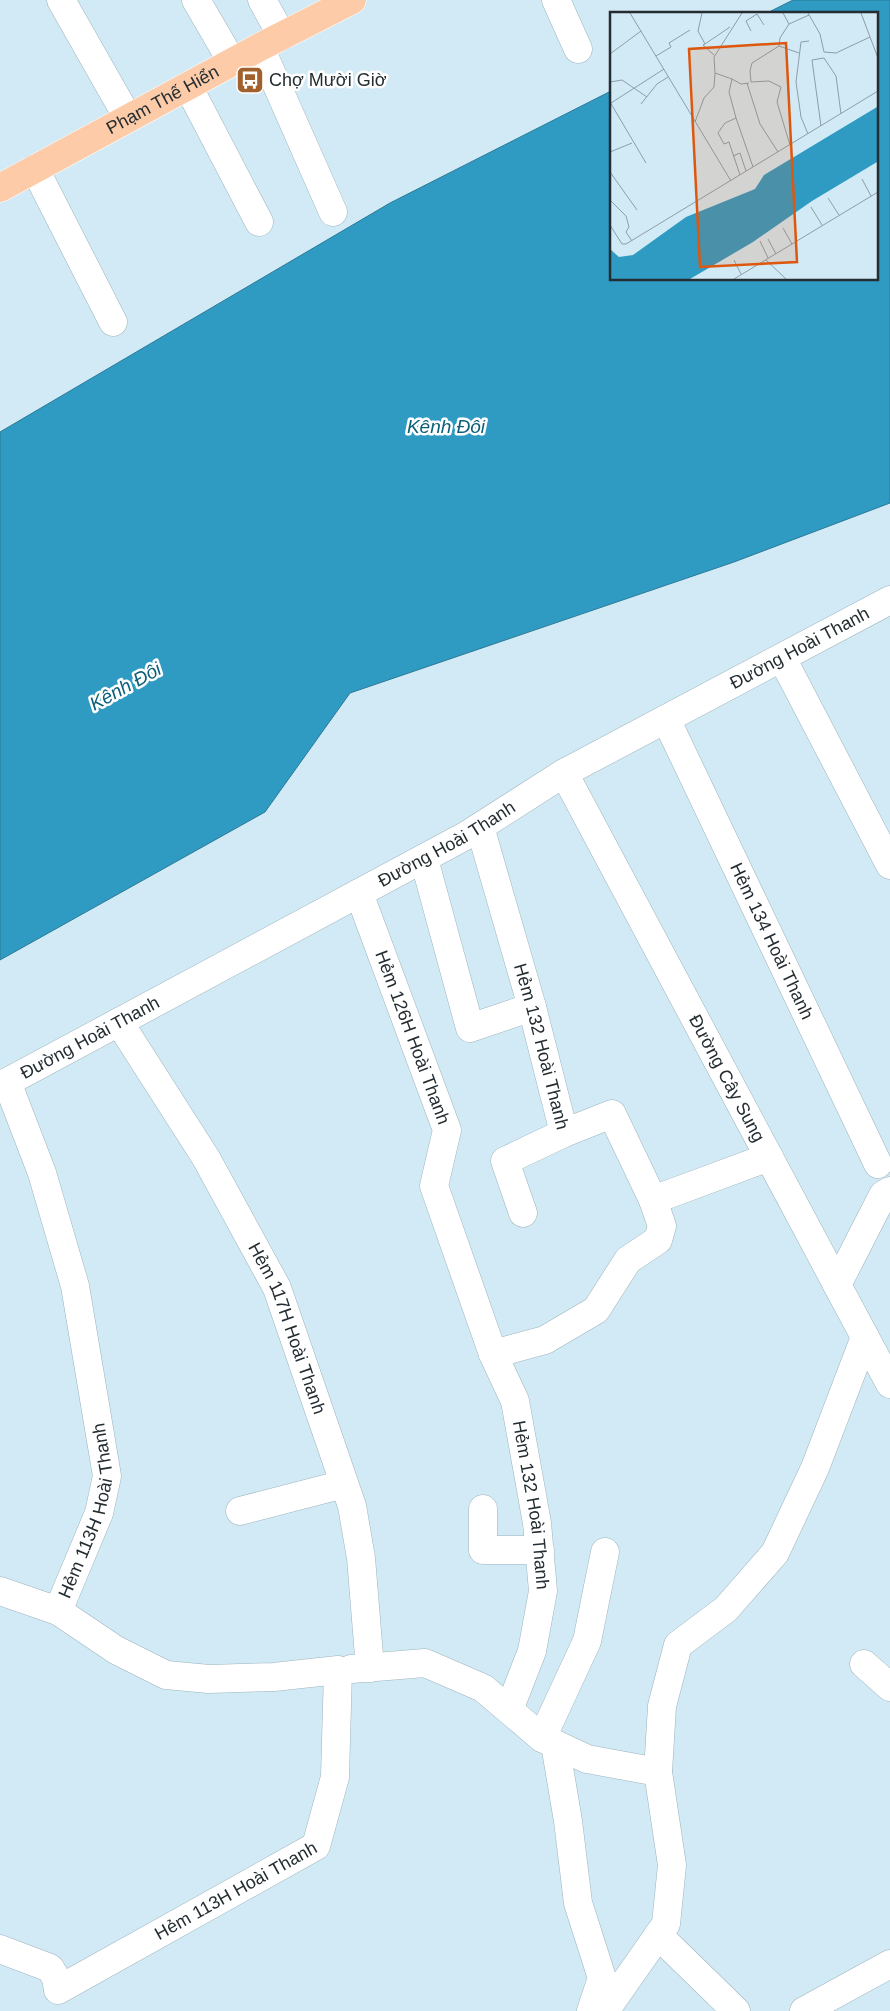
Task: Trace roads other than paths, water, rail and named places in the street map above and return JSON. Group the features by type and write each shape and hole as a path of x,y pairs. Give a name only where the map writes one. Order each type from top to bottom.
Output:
{"main road":[{"name":"Phạm Thế Hiển","path":"0,188 271,42 323,7 352,0"}],"street":[{"path":"61,0 128,118"},
{"path":"196,0 232,62"},
{"path":"262,0 271,42 333,212"},
{"path":"556,0 578,49"},
{"path":"188,86 259,222"},
{"path":"34,170 113,322"},
{"name":"Đường Hoài Thanh","path":"4,1084 424,859 480,827 564,773 890,600"},
{"path":"782,658 890,865"},
{"name":"Hẻm 134 Hoài Thanh","path":"666,718 878,1164"},
{"name":"Đường Cây Sung","path":"564,773 890,1384"},
{"name":"Hẻm 132 Hoài Thanh","path":"480,827 532,1007 564,1133 612,1114 653,1200 662,1226 658,1240 628,1260 596,1310 545,1340 493,1354 515,1401 537,1523 544,1590 532,1651 509,1710"},
{"path":"424,859 470,1028 532,1007"},
{"name":"Hẻm 126H Hoài Thanh","path":"359,893 447,1130 434,1186 493,1354"},
{"name":"Hẻm 117H Hoài Thanh","path":"119,1022 206,1158 277,1288 352,1506 360,1558 370,1668"},
{"name":"Hẻm 113H Hoài Thanh","path":"4,1084 42,1174 75,1286 107,1476 99,1513 58,1611 116,1650 166,1675 209,1679 274,1676 338,1670 335,1777 316,1846 55,2001"},
{"path":"523,1213 505,1161 564,1133"},
{"path":"653,1200 769,1157"},
{"path":"837,1285 883,1195 890,1191"},
{"path":"605,2011 666,1924 672,1865 658,1772 662,1706 678,1646 726,1609 775,1553 815,1468 865,1337"},
{"path":"240,1511 344,1484"},
{"path":"483,1509 483,1550 540,1550"},
{"path":"590,2011 602,1978 578,1903 568,1821 548,1741 586,1641 605,1552"},
{"path":"0,1591 58,1611"},
{"path":"338,1670 425,1663 483,1688 548,1741 587,1759 658,1772"},
{"path":"864,1664 890,1686"},
{"path":"658,1935 736,2011"},
{"name":"Hẻm 113H Hoài Thanh","path":"0,1949 50,1968 56,1978 55,2001"},
{"path":"804,2011 890,1964"}],"water":[{"name":"Kênh Đôi","path":"793,0 890,0 890,503 734,562 350,693 265,812 0,960 0,432 390,203 610,92 610,280 878,280 878,12 769,12"}],"place":[{"name":"Chợ Mười Giờ","path":"250,80"}]}
